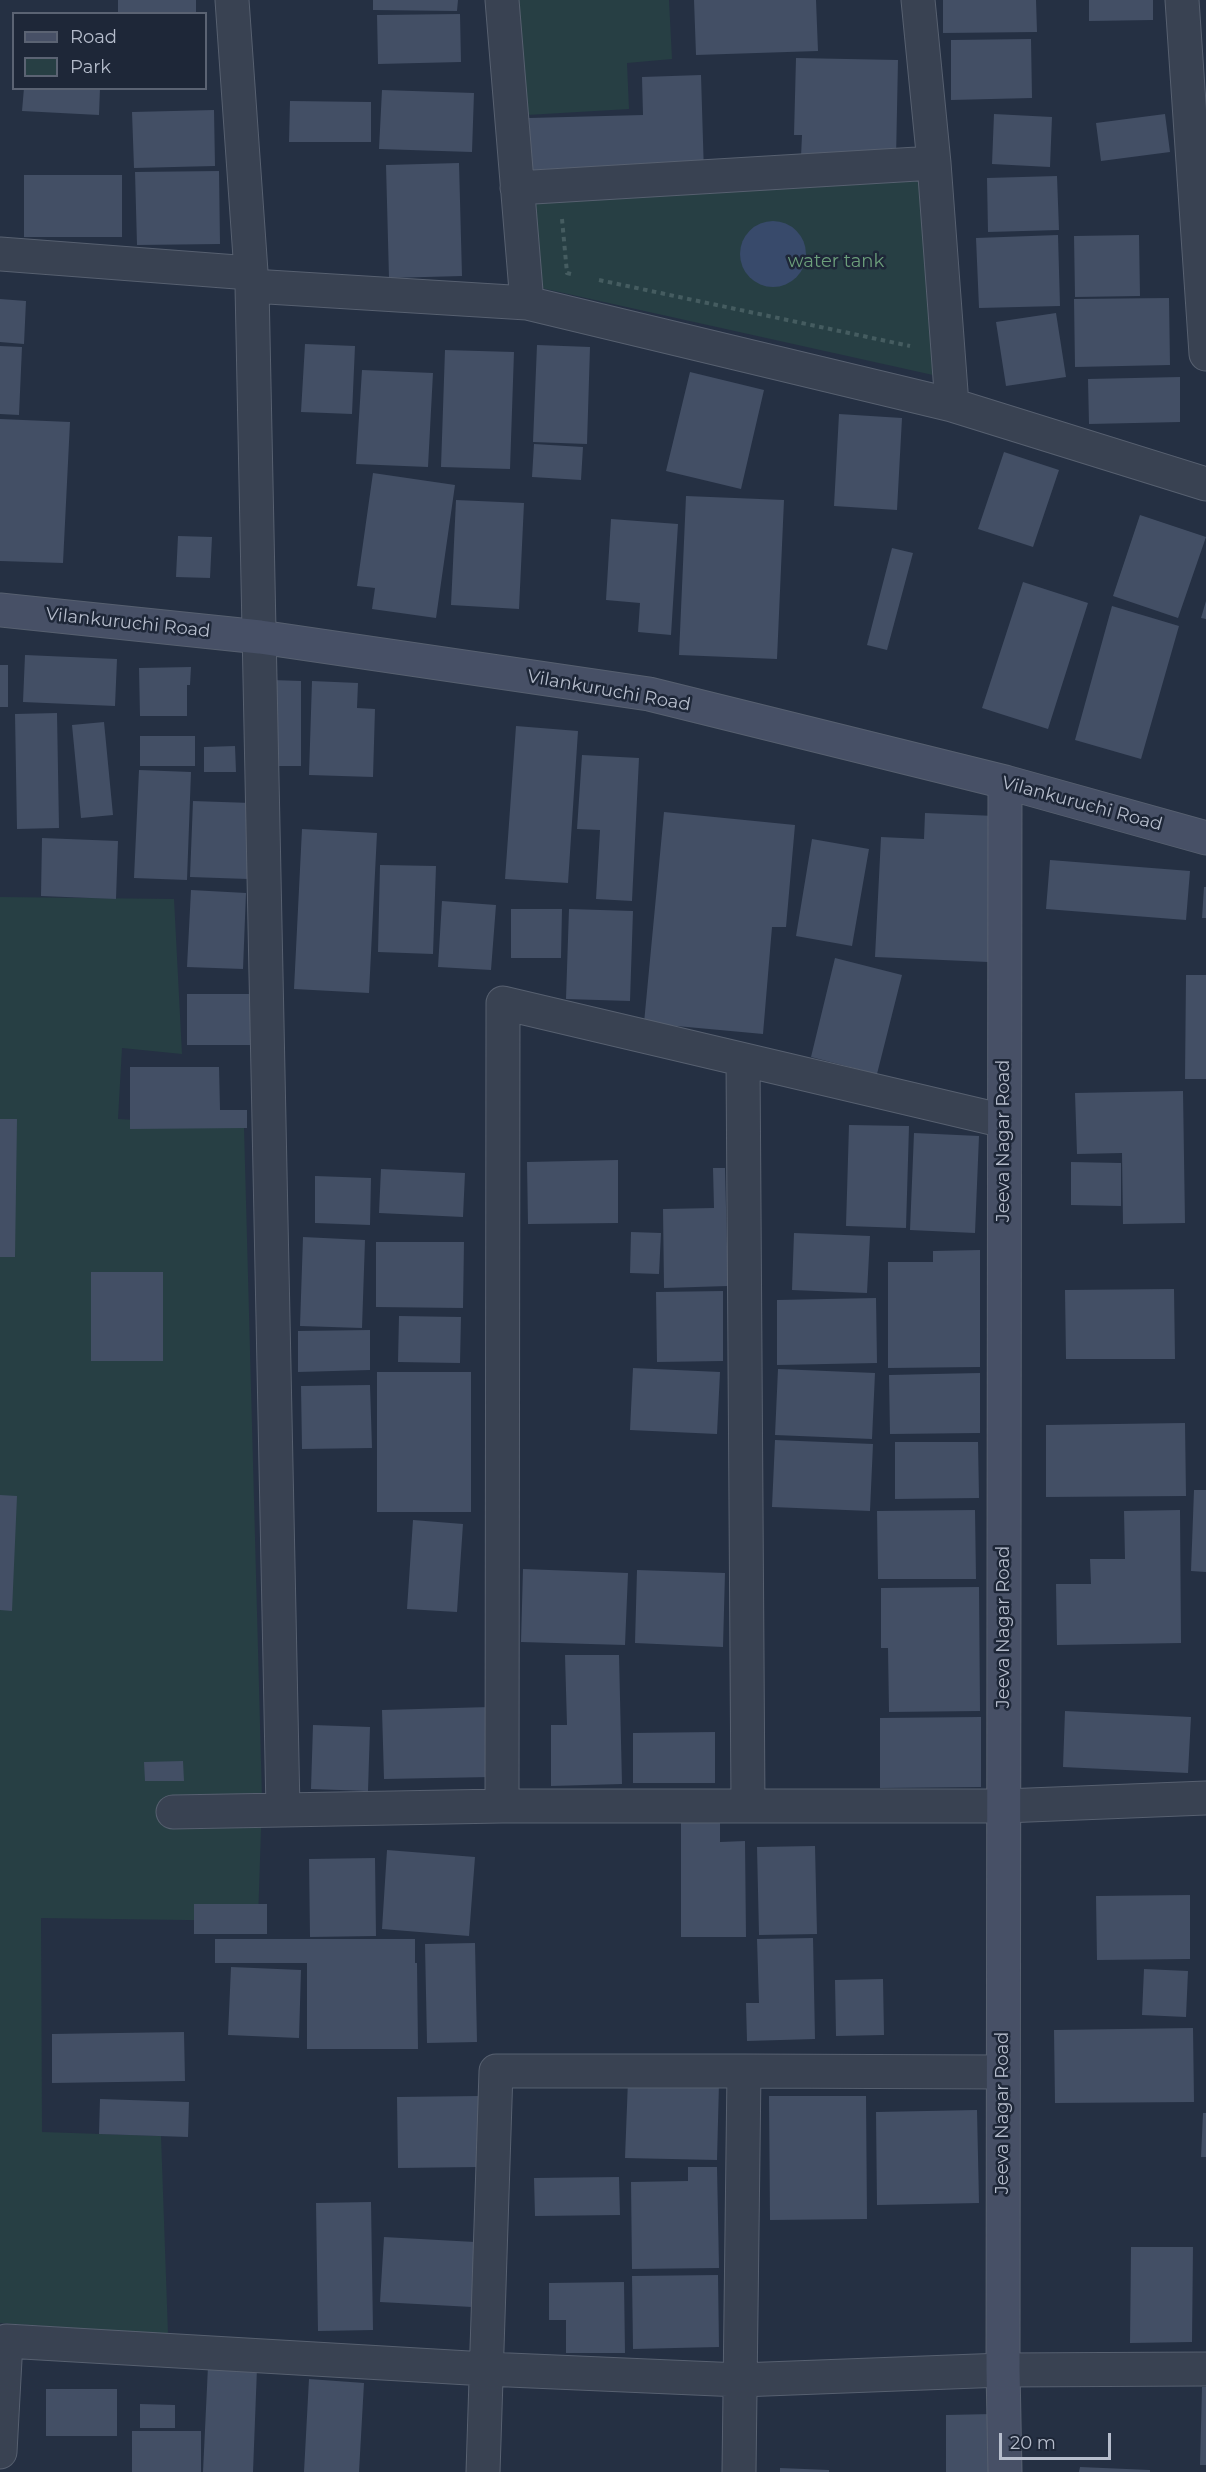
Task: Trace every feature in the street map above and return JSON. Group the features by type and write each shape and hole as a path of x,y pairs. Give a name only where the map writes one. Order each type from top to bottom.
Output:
{"street":[{"path":"232,0 251,279 283,1810"},
{"path":"502,0 527,303"},
{"path":"918,0 934,163 952,405"},
{"path":"1182,0 1206,354"},
{"path":"517,188 934,163"},
{"path":"0,248 251,279 527,303 952,405 1206,484"},
{"name":"Vilankuruchi Road","path":"0,610 260,637 649,694 1005,782 1206,838"},
{"name":"Jeeva Nagar Road","path":"1005,782 1003,2072 1005,2472"},
{"path":"502,1806 503,1003 1004,1121"},
{"path":"743,1060 748,1806"},
{"path":"173,1812 502,1806 1004,1806 1206,1798"},
{"path":"483,2472 496,2071 1003,2072"},
{"path":"739,2472 744,2071"},
{"path":"0,2452 3,2341 486,2369 740,2380 1003,2370 1206,2368"}],"path":[{"path":"561,209 567,273 578,276"},
{"path":"590,278 910,347 909,335"}],"green space":[{"path":"516,0 669,0 672,59 627,63 629,109 527,115"},
{"name":"water tank","path":"921,168 933,375 541,288 532,193"},
{"path":"0,897 174,899 182,1054 122,1048 118,1119 244,1127 262,1799 258,1921 41,1918 42,2132 161,2136 168,2334 0,2323"}],"water":[{"path":"773,221 786,223 796,231 804,241 806,254 804,267 796,277 786,285 773,287 760,285 750,277 742,267 740,254 742,241 750,231 760,223"}],"building":[{"path":"118,0 196,0 196,12 118,12"},
{"path":"373,0 458,0 457,11 373,10"},
{"path":"694,0 816,0 818,51 696,55"},
{"path":"943,0 1036,0 1037,32 943,33"},
{"path":"1089,0 1153,0 1153,20 1089,21"},
{"path":"460,14 461,62 378,64 377,15"},
{"path":"1031,39 1032,98 951,100 951,40"},
{"path":"796,58 898,60 896,159 801,157 802,135 794,135"},
{"path":"701,75 704,174 531,179 529,118 643,115 642,77"},
{"path":"24,90 100,90 99,115 22,111"},
{"path":"382,90 474,93 472,152 379,149"},
{"path":"290,101 371,102 371,142 289,142"},
{"path":"214,110 215,166 134,168 132,112"},
{"path":"994,114 1052,117 1050,167 992,164"},
{"path":"1165,114 1170,152 1101,161 1096,123"},
{"path":"459,163 462,276 389,278 386,165"},
{"path":"219,171 220,244 137,245 135,172"},
{"path":"24,175 122,175 122,237 24,237"},
{"path":"1057,176 1059,230 988,232 987,178"},
{"path":"1058,235 1060,306 979,308 976,238"},
{"path":"1139,235 1140,296 1075,297 1074,236"},
{"path":"1169,298 1170,365 1075,367 1074,299"},
{"path":"0,299 26,301 24,344 0,342"},
{"path":"1056,313 1066,377 1006,386 996,322"},
{"path":"305,344 355,346 352,414 301,412"},
{"path":"537,345 590,347 587,444 533,442"},
{"path":"0,346 22,347 19,415 0,414"},
{"path":"445,350 514,352 510,469 441,467"},
{"path":"362,370 433,373 428,467 356,464"},
{"path":"690,372 764,390 741,489 666,471"},
{"path":"1180,377 1180,422 1089,424 1088,379"},
{"path":"839,414 902,418 897,510 834,506"},
{"path":"0,419 70,422 63,563 0,561"},
{"path":"534,444 583,447 581,480 532,477"},
{"path":"1004,452 1059,470 1033,547 978,529"},
{"path":"373,473 455,485 436,618 372,609 375,588 357,586"},
{"path":"686,496 784,500 777,659 679,655"},
{"path":"456,500 524,503 519,609 451,605"},
{"path":"1140,515 1206,537 1178,618 1113,596"},
{"path":"611,519 678,524 671,635 638,632 640,603 606,600"},
{"path":"178,536 212,537 210,578 176,577"},
{"path":"892,548 913,553 887,650 867,645"},
{"path":"1023,582 1088,603 1048,729 982,708"},
{"path":"1206,601 1206,619 1201,618"},
{"path":"1112,606 1179,626 1141,759 1075,740"},
{"path":"25,655 117,659 115,706 23,702"},
{"path":"0,665 8,665 8,707 0,707"},
{"path":"191,667 190,685 187,685 187,716 140,716 139,668"},
{"path":"272,680 301,681 301,766 272,766"},
{"path":"312,681 358,683 357,708 375,709 373,777 309,775"},
{"path":"57,713 59,828 17,829 15,714"},
{"path":"104,722 113,815 81,818 72,725"},
{"path":"516,726 578,731 568,883 505,879"},
{"path":"140,736 195,736 195,766 140,766"},
{"path":"235,746 236,772 204,772 204,747"},
{"path":"582,755 639,758 632,901 596,899 600,830 577,829"},
{"path":"139,770 191,772 187,880 134,878"},
{"path":"193,801 251,803 248,879 190,877"},
{"path":"664,812 795,825 786,927 772,927 763,1034 644,1023"},
{"path":"925,813 995,816 988,962 875,957 881,837 924,839"},
{"path":"302,829 377,833 369,993 294,989"},
{"path":"42,838 118,841 116,899 41,896"},
{"path":"812,839 869,849 852,946 796,936"},
{"path":"1050,860 1190,871 1186,920 1046,909"},
{"path":"380,865 436,866 433,954 378,952"},
{"path":"1204,887 1206,887 1206,918 1202,918"},
{"path":"191,890 246,893 243,969 187,967"},
{"path":"442,901 496,905 491,970 438,967"},
{"path":"511,909 562,909 561,958 511,958"},
{"path":"569,909 633,911 630,1001 566,999"},
{"path":"835,958 902,975 877,1074 811,1057"},
{"path":"1186,975 1206,975 1206,1079 1185,1079"},
{"path":"187,994 252,994 253,1045 187,1045"},
{"path":"130,1067 219,1067 220,1110 247,1110 247,1128 130,1129"},
{"path":"1183,1091 1185,1223 1123,1224 1122,1153 1077,1154 1075,1093"},
{"path":"0,1119 17,1119 15,1257 0,1257"},
{"path":"849,1125 909,1126 906,1228 846,1226"},
{"path":"914,1133 979,1136 975,1233 910,1230"},
{"path":"618,1160 618,1223 528,1224 527,1162"},
{"path":"1071,1162 1121,1163 1121,1206 1071,1205"},
{"path":"713,1168 725,1168 728,1286 664,1288 663,1209 714,1208"},
{"path":"381,1169 465,1173 463,1217 379,1213"},
{"path":"315,1176 371,1178 370,1225 315,1223"},
{"path":"631,1232 661,1233 659,1274 630,1273"},
{"path":"794,1233 870,1236 867,1293 792,1290"},
{"path":"303,1237 365,1240 362,1328 300,1326"},
{"path":"376,1242 464,1242 463,1308 376,1307"},
{"path":"980,1250 980,1367 888,1368 888,1262 933,1262 933,1251"},
{"path":"91,1272 163,1272 163,1361 91,1361"},
{"path":"1174,1289 1175,1359 1066,1359 1065,1290"},
{"path":"723,1291 723,1361 657,1362 656,1292"},
{"path":"876,1298 877,1363 777,1365 777,1300"},
{"path":"399,1316 461,1317 460,1363 398,1362"},
{"path":"370,1330 370,1370 298,1372 298,1331"},
{"path":"633,1368 720,1372 717,1434 630,1430"},
{"path":"778,1369 875,1373 872,1439 775,1435"},
{"path":"377,1372 471,1372 471,1512 377,1512"},
{"path":"980,1373 980,1433 890,1434 889,1375"},
{"path":"370,1385 372,1448 302,1449 301,1386"},
{"path":"1185,1423 1186,1496 1046,1497 1046,1425"},
{"path":"775,1440 873,1444 870,1511 772,1507"},
{"path":"895,1442 978,1442 979,1498 895,1499"},
{"path":"1194,1490 1206,1490 1206,1572 1191,1571"},
{"path":"0,1495 17,1496 12,1611 0,1610"},
{"path":"975,1510 976,1579 878,1579 877,1511"},
{"path":"1180,1510 1181,1643 1057,1645 1056,1584 1091,1584 1090,1559 1125,1559 1124,1511"},
{"path":"413,1520 463,1524 457,1612 407,1609"},
{"path":"523,1569 628,1573 625,1645 521,1642"},
{"path":"637,1570 725,1573 723,1647 635,1643"},
{"path":"979,1587 980,1711 889,1712 888,1648 881,1648 881,1588"},
{"path":"565,1655 619,1655 622,1784 551,1786 551,1725 567,1725"},
{"path":"490,1707 491,1777 384,1779 382,1710"},
{"path":"1065,1711 1191,1717 1188,1773 1063,1767"},
{"path":"981,1717 981,1787 880,1788 880,1718"},
{"path":"313,1725 370,1727 368,1791 311,1789"},
{"path":"715,1732 715,1783 633,1783 633,1733"},
{"path":"183,1761 184,1781 145,1781 144,1762"},
{"path":"681,1814 720,1815 720,1842 745,1841 746,1937 681,1937"},
{"path":"815,1846 817,1934 759,1935 757,1847"},
{"path":"387,1850 475,1857 469,1936 382,1929"},
{"path":"375,1858 376,1936 310,1937 309,1859"},
{"path":"1190,1895 1190,1959 1097,1960 1096,1896"},
{"path":"194,1904 267,1904 267,1934 194,1934"},
{"path":"813,1938 815,2039 747,2041 746,2003 759,2003 757,1939"},
{"path":"215,1939 415,1939 418,2049 307,2049 307,1963 215,1963"},
{"path":"475,1943 477,2042 427,2043 425,1944"},
{"path":"231,1967 301,1970 299,2038 228,2035"},
{"path":"1144,1969 1188,1971 1186,2017 1142,2015"},
{"path":"883,1979 884,2035 836,2036 835,1980"},
{"path":"1193,2028 1194,2102 1055,2103 1054,2030"},
{"path":"184,2032 185,2081 52,2083 52,2034"},
{"path":"628,2080 719,2083 717,2160 625,2158"},
{"path":"479,2096 480,2167 398,2168 397,2097"},
{"path":"769,2096 866,2096 867,2219 770,2220"},
{"path":"100,2099 189,2102 188,2137 99,2134"},
{"path":"977,2110 979,2203 877,2205 876,2112"},
{"path":"1203,2113 1206,2113 1206,2157 1201,2157"},
{"path":"688,2167 717,2167 719,2268 632,2269 631,2182 688,2181"},
{"path":"619,2177 620,2215 535,2216 534,2178"},
{"path":"371,2202 373,2330 318,2331 316,2203"},
{"path":"384,2237 475,2242 472,2307 380,2302"},
{"path":"1131,2247 1193,2247 1192,2342 1130,2343"},
{"path":"718,2275 719,2347 633,2349 632,2276"},
{"path":"624,2282 625,2353 566,2353 566,2320 549,2320 549,2283"},
{"path":"208,2366 257,2368 253,2472 203,2472"},
{"path":"309,2379 364,2383 359,2472 304,2472"},
{"path":"1202,2387 1206,2387 1206,2465 1200,2465"},
{"path":"46,2389 117,2389 117,2436 46,2436"},
{"path":"140,2404 175,2405 175,2428 140,2428"},
{"path":"992,2414 992,2472 946,2472 946,2415"},
{"path":"132,2431 201,2431 201,2472 132,2472"},
{"path":"1080,2467 1150,2470 1150,2472 1079,2472"},
{"path":"780,2468 829,2470 829,2472 780,2472"}]}
